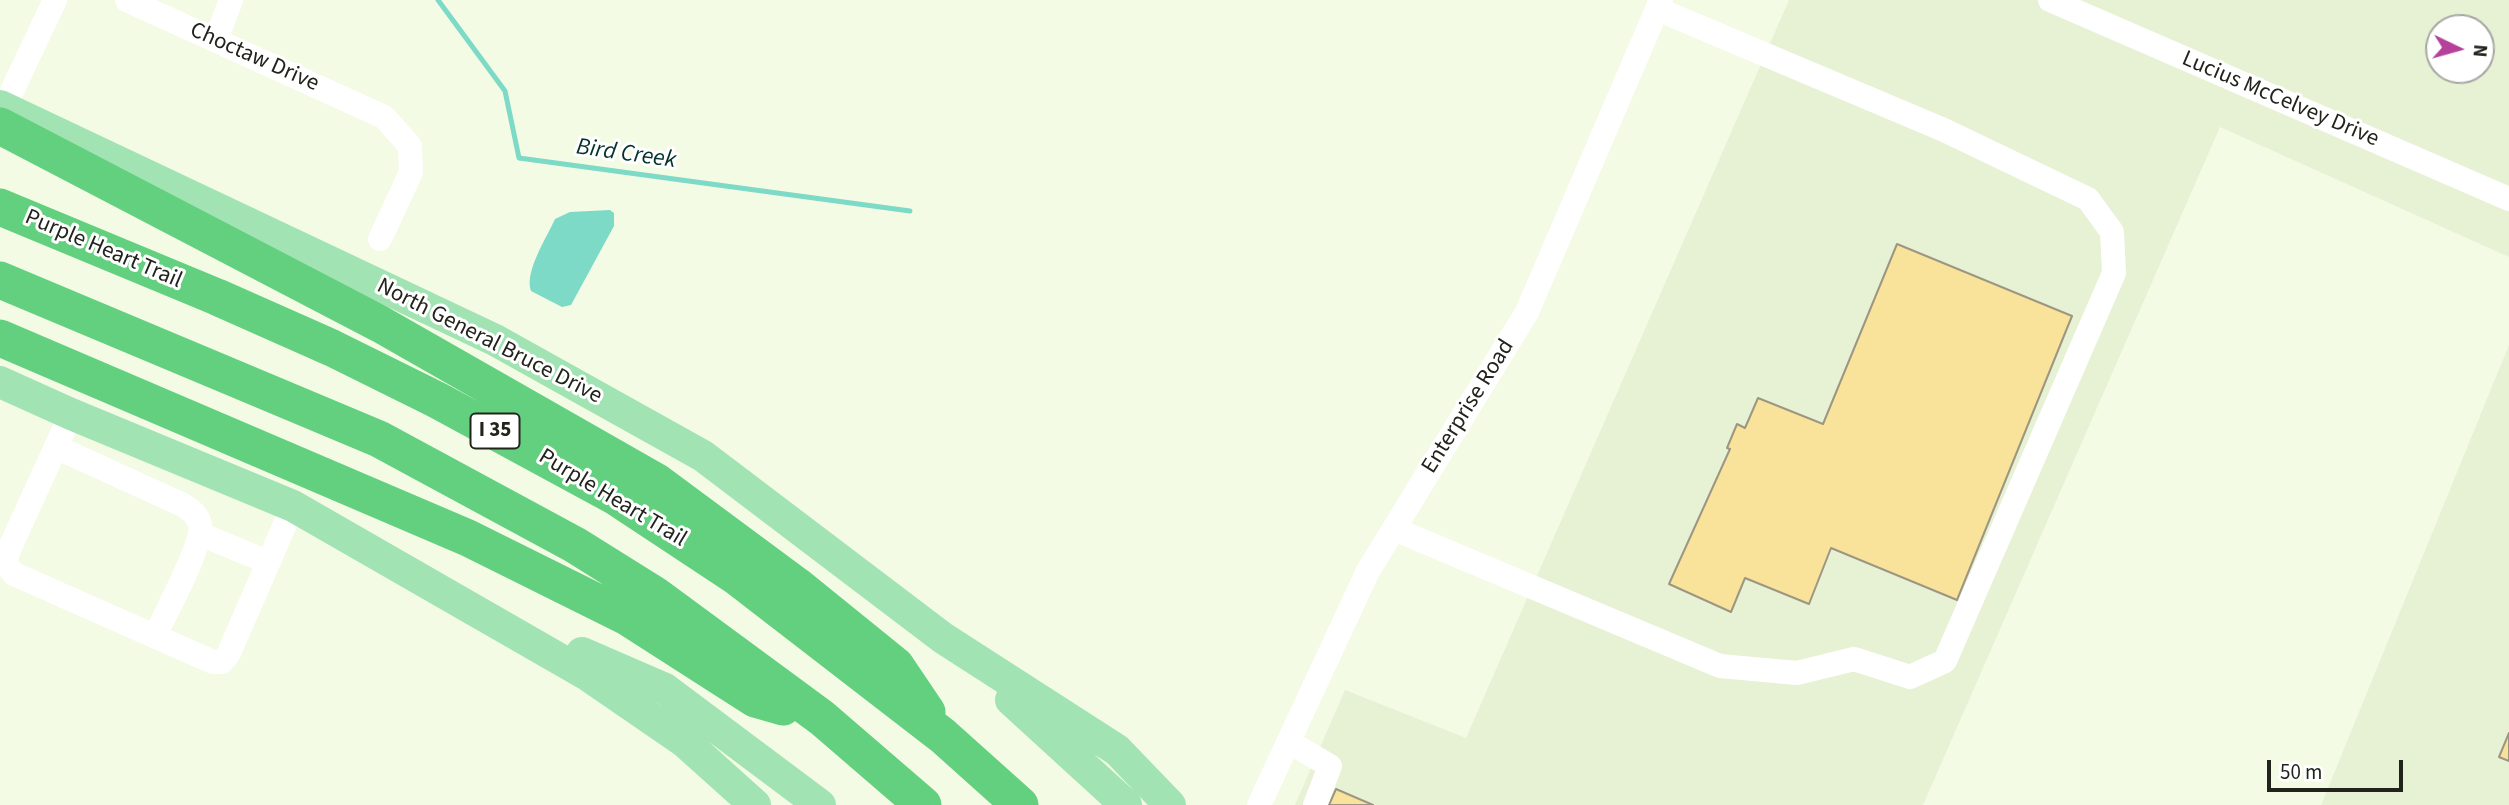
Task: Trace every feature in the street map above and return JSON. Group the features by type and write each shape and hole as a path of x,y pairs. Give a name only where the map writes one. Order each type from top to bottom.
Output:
{"highway":[{"path":"1,113 657,482 796,585 897,666 943,736"},
{"name":"Purple Heart Trail","path":"0,207 332,348 438,400 616,497 737,578 943,736 1020,805"},
{"path":"0,280 379,439 575,545 655,595 822,718 923,805"},
{"path":"0,338 468,538 626,617 755,699 822,718"}],"main road":[{"name":"North General Bruce Drive","path":"1,113 495,340 703,456 943,638"},
{"path":"0,382 293,506 600,683 685,742 755,805"},
{"path":"455,598 665,689 820,805"},
{"path":"943,638 1126,805"},
{"path":"943,638 1117,750 1170,805"}],"street":[{"path":"1,113 55,0"},
{"name":"Choctaw Drive","path":"127,0 155,6 216,40 384,117 410,146 411,172 380,239"},
{"path":"216,40 231,0"},
{"name":"Lucius McCelvey Drive","path":"2050,0 2509,199"},
{"path":"1394,529 1720,666 1797,673 1854,659 1910,677 1945,661 2114,273 2112,232 2088,198 1944,130 1659,5"},
{"name":"Enterprise Road","path":"1259,805 1368,571 1527,312 1659,5"},
{"path":"71,414 7,554 6,564 14,574 213,662 222,662 228,655 293,506"},
{"path":"56,447 195,513 200,524 200,534 155,636"},
{"path":"200,534 268,562"},
{"path":"1289,742 1330,766 1315,805"}],"shaded area":[{"path":"1789,0 2509,0 2509,257 2220,127 1923,805 1295,805 1345,690 1466,738"},
{"path":"2509,345 2509,805 2321,805"}],"water":[{"path":"610,210 614,213 614,226 571,305 562,307 531,291 533,265 555,219 570,212"}],"building":[{"path":"1897,244 2072,316 1957,600 1831,548 1809,604 1745,578 1731,612 1669,584 1730,449 1727,448 1737,424 1745,428 1758,398 1823,424"},
{"path":"2509,733 2509,761 2499,757"},
{"path":"1336,789 1373,805 1329,805"}],"waterway":[{"name":"Bird Creek","path":"438,0 505,91 519,158 910,211"}]}
